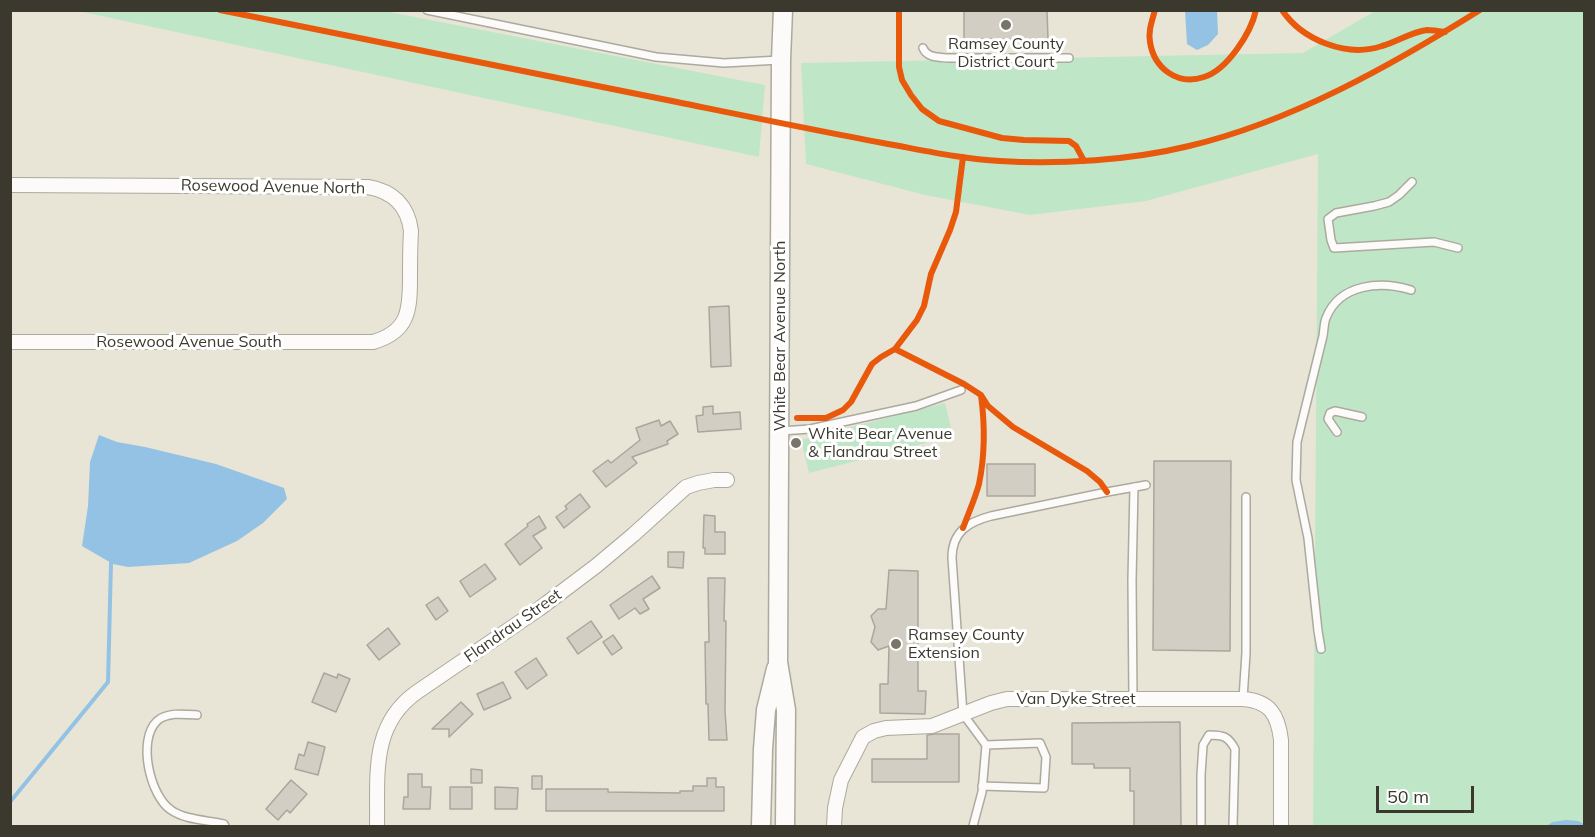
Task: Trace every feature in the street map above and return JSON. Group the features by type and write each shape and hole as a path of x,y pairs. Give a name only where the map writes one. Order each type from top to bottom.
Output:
{"main road":[{"name":"White Bear Avenue North","path":"783,10 778,662 786,710 785,826"},
{"name":"White Bear Avenue North","path":"761,826 766,710 778,662"}],"street":[{"name":"Rosewood Avenue North","path":"10,184 368,187 379,189 399,201 410,222 410,300 403,323 395,333 385,339 367,343"},
{"name":"Rosewood Avenue South","path":"10,342 367,343"},
{"name":"Flandrau Street","path":"377,826 379,749 387,726 401,705 539,609 596,566 686,487 714,480 727,480"},
{"name":"Van Dyke Street","path":"834,826 841,780 863,737 886,728 932,726 996,701 1007,699 1243,699 1256,701 1268,708 1280,728 1281,826"}],"lane":[{"path":"427,10 656,57 724,63 781,60"},
{"path":"923,48 931,56 948,58 1069,58"},
{"path":"1412,182 1389,202 1336,213 1328,219 1334,248 1434,242 1458,248"},
{"path":"1321,649 1308,538 1296,480 1297,442 1326,319 1334,305 1345,295 1358,288 1395,285 1411,290"},
{"path":"779,431 810,429 906,408 961,390"},
{"path":"1337,432 1328,419 1330,413 1335,411 1362,417"},
{"path":"974,826 982,786 986,746 963,714 952,558 952,546 956,536 963,528 980,519 1146,485"},
{"path":"1133,699 1134,487"},
{"path":"1243,699 1246,653 1246,497"},
{"path":"197,715 168,715 157,722 151,730 147,746 147,763 151,783 158,796 169,808 180,815 225,826"},
{"path":"1201,826 1203,745 1209,735 1220,735 1230,739 1235,749 1233,826"},
{"path":"982,786 1044,788 1046,758 1040,743 986,746"}],"green space":[{"path":"78,11 384,11 765,85 759,157"},
{"path":"1375,11 1584,11 1584,826 1313,826 1318,154 1146,201 1030,215 925,195 806,164 801,63 1303,53"},
{"path":"945,403 953,436 809,473 801,440"}],"water":[{"path":"1185,11 1217,11 1218,34 1208,45 1197,50 1187,44"},
{"path":"99,435 117,442 216,464 284,488 287,499 263,523 237,541 189,563 128,567 113,564 82,546 88,506 90,462"},
{"path":"1578,821 1584,826 1546,826 1553,822"}],"building":[{"name":"Ramsey County District Court","path":"964,10 1047,10 1048,39 964,39"},
{"path":"729,306 731,366 711,367 709,307"},
{"path":"713,406 713,414 740,412 741,429 698,432 696,416 703,415 703,407"},
{"path":"659,420 661,426 670,421 678,434 667,441 668,444 632,457 637,463 606,487 593,471 608,460 611,463 640,440 636,428"},
{"path":"1154,461 1231,461 1230,651 1153,650"},
{"path":"987,464 1035,464 1035,496 987,496"},
{"path":"580,494 590,507 564,528 556,517 567,509 565,506"},
{"path":"704,515 715,516 715,532 725,532 725,554 705,554 705,548 703,548"},
{"path":"539,516 546,528 533,536 542,548 520,565 505,544"},
{"path":"668,552 684,552 683,568 668,567"},
{"path":"485,564 496,579 470,597 460,581"},
{"name":"Ramsey County Extension","path":"889,570 918,571 918,691 926,691 925,714 880,713 880,684 888,684 889,646 878,650 871,642 875,627 871,616 878,609 886,609"},
{"path":"652,576 660,588 643,599 649,609 640,614 635,608 619,619 610,605"},
{"path":"708,578 725,578 727,740 709,740 705,642 709,642"},
{"path":"438,597 448,611 436,620 426,605"},
{"path":"591,621 602,637 578,654 567,638"},
{"path":"388,628 400,644 379,660 367,645"},
{"path":"613,635 622,648 612,655 603,642"},
{"path":"536,658 547,675 527,689 515,672"},
{"path":"324,673 337,678 338,674 350,679 336,712 312,702"},
{"path":"503,682 511,698 484,710 477,694"},
{"path":"461,702 473,714 449,737 449,729 432,729"},
{"path":"1180,722 1181,826 1134,826 1134,791 1130,791 1130,768 1094,768 1094,764 1072,764 1072,723"},
{"path":"959,734 959,782 872,782 872,759 927,759 927,735"},
{"path":"308,742 325,747 318,775 295,769 299,754 304,756"},
{"path":"471,769 482,770 482,783 471,783"},
{"path":"408,774 422,774 422,787 431,787 430,809 403,809 404,797 408,797"},
{"path":"532,776 542,776 542,789 532,789"},
{"path":"707,778 716,778 716,787 724,787 724,811 546,811 546,789 608,789 608,792 680,793 680,791 693,791 693,786 707,786"},
{"path":"291,780 307,794 290,813 287,810 278,820 266,809"},
{"path":"450,787 472,787 472,809 450,809"},
{"path":"495,787 518,788 517,809 495,809"}],"waterway":[{"path":"10,802 108,682 111,563"}],"cycle path":[{"path":"220,10 927,151 985,160 1023,162 1095,160 1144,155 1227,136 1340,90 1412,51 1480,10"},
{"path":"899,10 899,67 902,80 922,109 939,121 1002,138 1069,141 1076,146 1084,161"},
{"path":"1155,10 1150,38 1152,51 1156,60 1168,73 1185,79 1204,77 1221,67 1237,50 1249,29 1256,10"},
{"path":"1282,10 1291,21 1313,38 1326,44 1354,50 1388,44 1421,31 1445,32"},
{"path":"797,418 826,418 843,410 851,402 872,364 895,349 917,320 924,306 931,274 956,212 963,157"},
{"path":"895,349 981,395 988,406 1013,427 1087,471 1100,482 1107,492"},
{"path":"963,528 981,473 984,440 981,395"}],"place":[{"name":"Ramsey County District Court","path":"1006,25"},
{"name":"White Bear Avenue & Flandrau Street","path":"796,443"},
{"name":"Ramsey County Extension","path":"896,644"}]}
